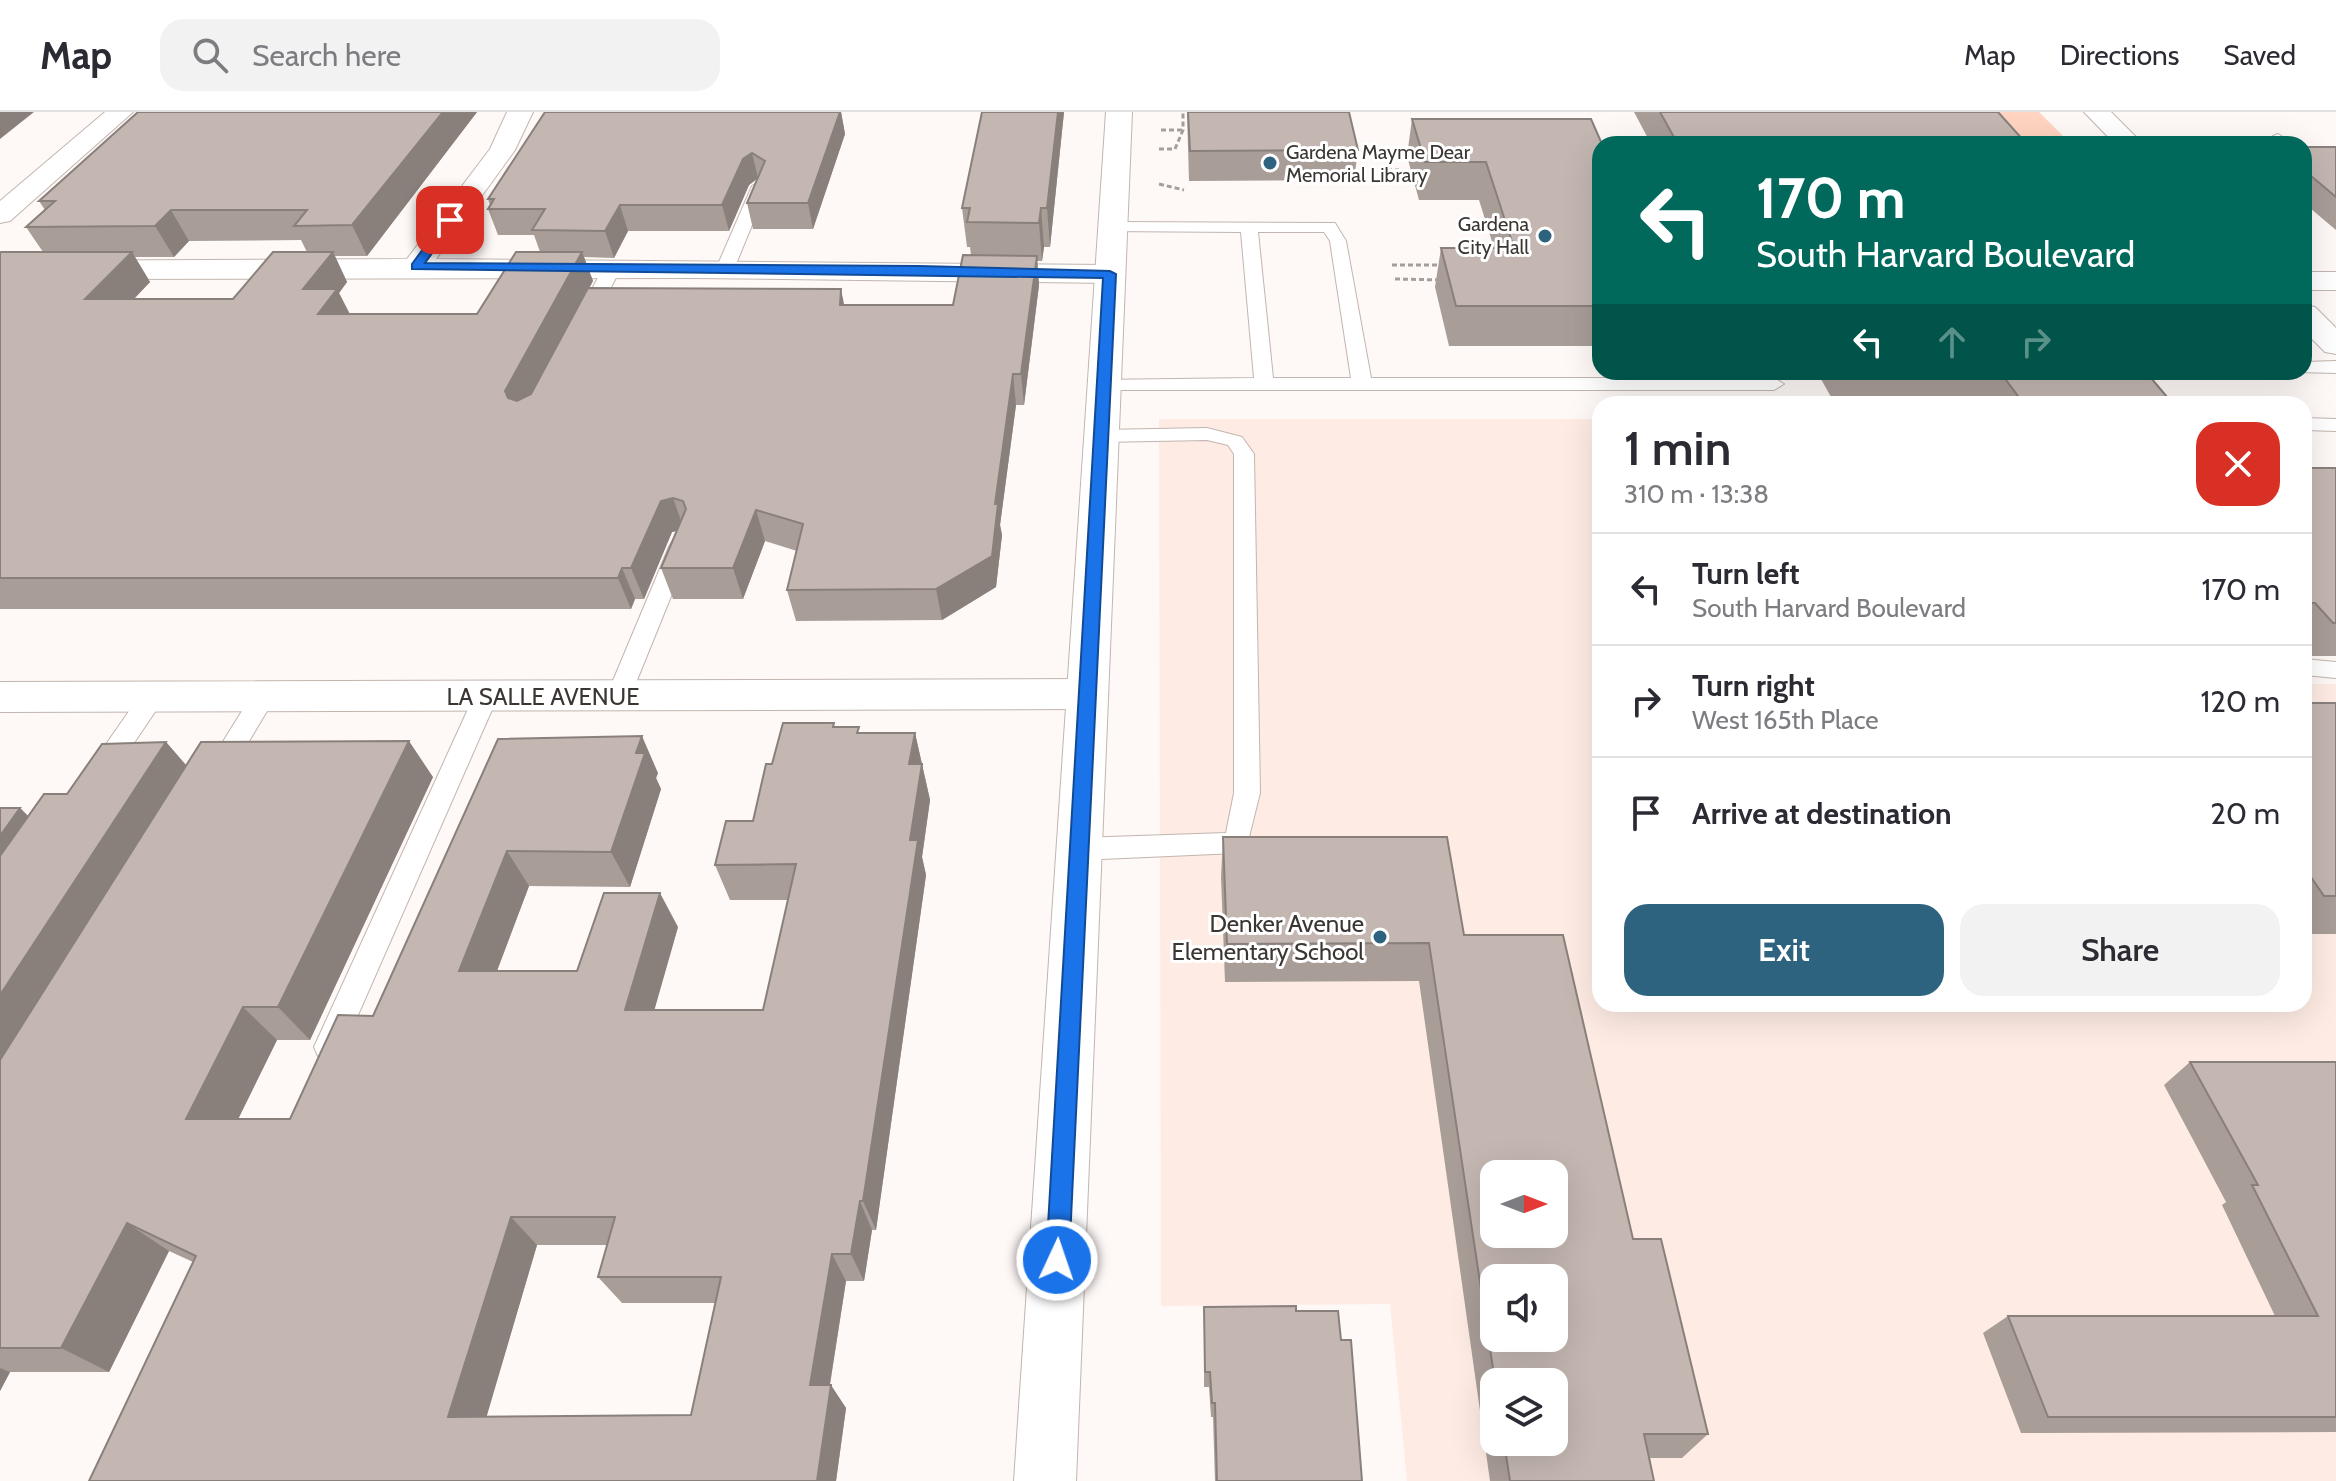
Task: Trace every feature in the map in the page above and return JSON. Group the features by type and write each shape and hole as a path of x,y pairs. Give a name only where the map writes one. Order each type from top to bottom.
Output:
{"street":[{"path":"0,215 120,112"},
{"path":"416,267 502,150 520,112"},
{"path":"1045,1481 1119,112"},
{"path":"2097,112 2122,136"},
{"path":"0,270 416,267 1110,274"},
{"path":"2312,281 2336,281"},
{"path":"2312,322 2336,345"},
{"name":"LA SALLE AVENUE","path":"0,697 1087,694"}],"lane":[{"path":"725,269 760,186"},
{"path":"1112,227 1329,227 1338,241 1362,384"},
{"path":"1249,227 1264,384"},
{"path":"575,339 612,268"},
{"path":"2312,368 2336,367"},
{"path":"1104,384 1774,384"},
{"path":"2312,424 2336,425"},
{"path":"1079,849 1237,842 1247,793 1244,454 1235,441 1207,434 1101,436"},
{"path":"619,695 683,539"},
{"path":"2312,668 2336,670"},
{"path":"206,792 264,696"},
{"path":"323,1060 486,696"},
{"path":"89,789 152,697"}],"path":[{"path":"1158,149 1175,149 1185,130 1183,112"},
{"path":"1167,130 1185,130"},
{"path":"1371,170 1399,170"},
{"path":"1392,265 1455,265"},
{"path":"1395,279 1443,280"}],"shaded area":[{"path":"1967,112 2039,112 2063,136 2011,136"},
{"name":"Denker Avenue Elementary School","path":"1159,419 1592,419 1592,1012 2312,1012 2312,684 2336,684 2336,1481 1407,1481 1390,1304 1161,1306"}],"building":[{"path":"138,112 443,112 352,225 294,226 307,210 171,210 155,226 26,227 55,201 39,201"},
{"path":"545,112 840,112 808,203 747,203 765,161 752,153 743,159 722,205 620,205 605,231 532,230 545,209 488,209 494,199 488,199"},
{"path":"982,112 1058,112 1047,208 1041,208 1039,223 967,222 970,208 962,208"},
{"path":"1188,112 1349,112 1358,150 1190,151"},
{"path":"1660,112 1998,112 2020,136 1673,136"},
{"path":"1412,119 1591,119 1598,136 1592,136 1592,306 1456,306 1441,248 1514,248 1486,162 1425,162"},
{"path":"2312,147 2336,147 2336,197 2312,177"},
{"path":"1,252 132,252 85,299 233,299 273,252 333,252 303,289 337,289 318,314 477,314 516,252 582,252 505,391 508,398 517,401 531,394 588,288 841,289 840,305 953,305 963,255 1037,256 1021,374 1013,374 995,504 998,504 992,556 936,589 787,590 803,524 756,510 733,568 661,568 686,509 683,501 673,498 661,501 631,568 622,568 618,578 0,578"},
{"path":"2006,380 2153,380 2166,396 2018,396"},
{"path":"2312,468 2336,468 2336,623 2312,603"},
{"path":"2312,703 2336,703 2336,896 2324,896 2312,879"},
{"path":"783,723 834,723 833,727 859,727 857,733 915,733 909,764 922,764 910,840 918,840 863,1201 860,1201 851,1254 832,1254 810,1385 831,1385 817,1481 89,1481 196,1256 127,1223 61,1348 0,1348 0,1060 201,742 409,741 278,1007 243,1007 186,1119 290,1119 338,1015 373,1016 498,739 642,736 636,753 645,753 611,852 507,851 459,971 577,971 604,893 660,893 625,1010 763,1010 796,864 715,865 726,821 753,821 766,764 772,764","holes":["511,1217 615,1217 598,1277 721,1277 691,1415 448,1417"]},
{"path":"166,742 0,995 0,856 44,794 67,794 102,744"},
{"path":"0,808 20,808 0,836"},
{"path":"1223,837 1447,837 1464,935 1563,935 1633,1239 1661,1239 1708,1434 1644,1434 1654,1481 1510,1481 1506,1456 1568,1456 1568,1368 1493,1368 1490,1352 1568,1352 1568,1264 1480,1264 1480,1282 1429,943 1227,944"},
{"path":"2190,1062 2336,1062 2336,1417 2048,1417 2008,1316 2318,1316 2252,1185 2258,1185"},
{"path":"1296,1306 1296,1311 1338,1311 1341,1340 1351,1340 1362,1481 1217,1481 1215,1403 1212,1403 1210,1372 1205,1372 1204,1307"}],"place":[{"name":"Gardena Mayme Dear Memorial Library","path":"1270,163"},
{"name":"Gardena City Hall","path":"1545,236"},
{"name":"Denker Avenue Elementary School","path":"1380,937"}],"route":[{"path":"450,220 416,267 1110,274 1057,1260"}]}
